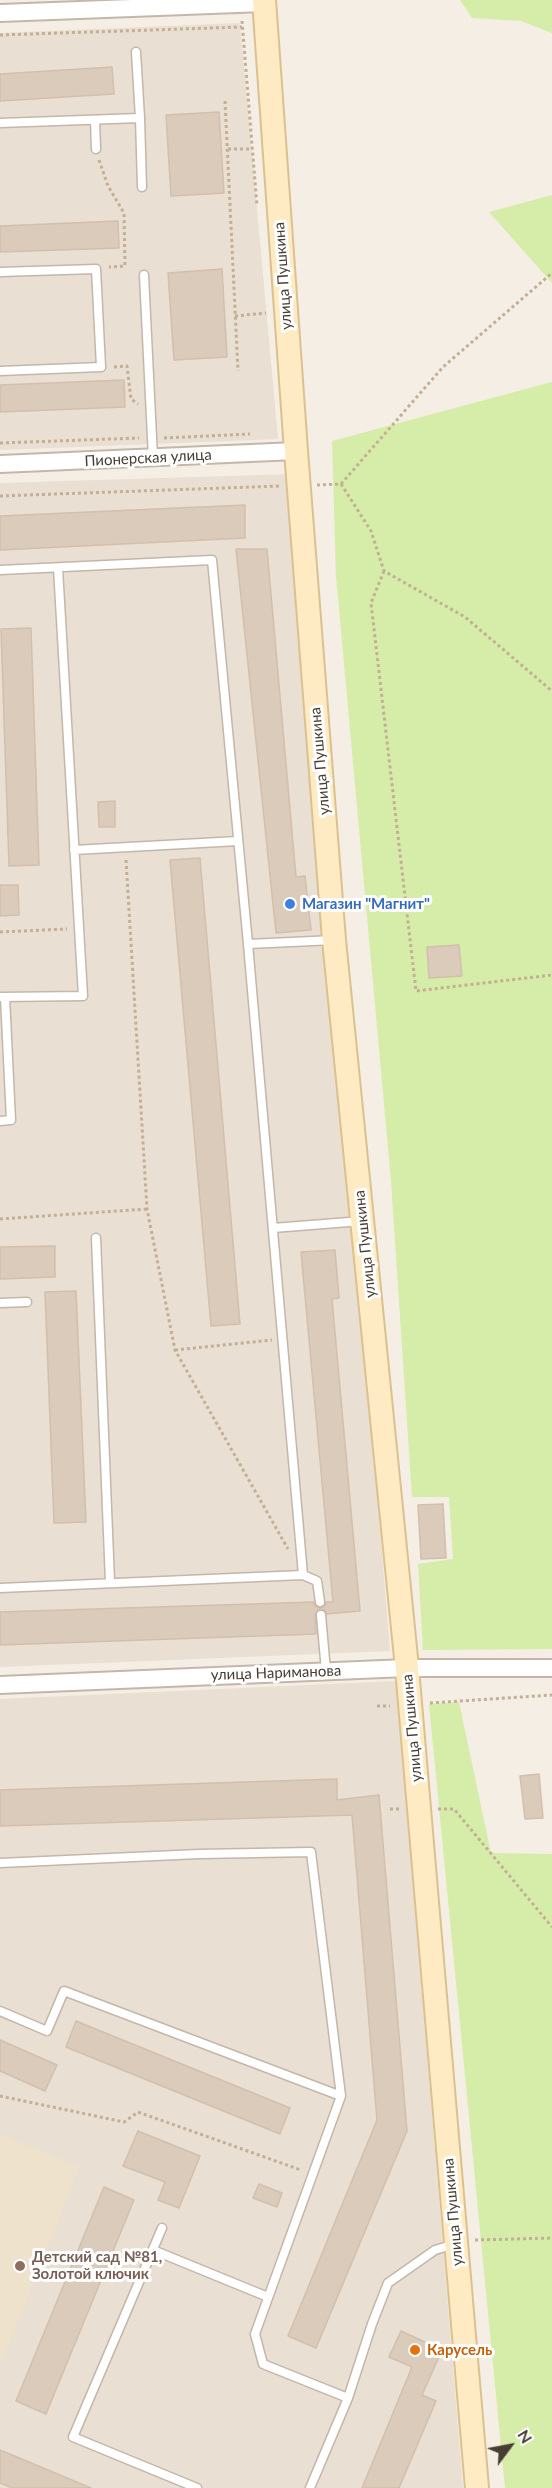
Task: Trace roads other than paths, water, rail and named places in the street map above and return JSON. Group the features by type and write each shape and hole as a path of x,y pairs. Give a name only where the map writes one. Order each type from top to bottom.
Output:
{"street":[{"path":"0,13 264,2"},
{"name":"улица Пушкина","path":"264,2 334,940 407,1668 477,2488"},
{"name":"Пионерская улица","path":"0,464 296,451"},
{"name":"улица Нариманова","path":"0,1685 407,1668 552,1668"}],"lane":[{"path":"136,52 142,187"},
{"path":"0,123 140,118"},
{"path":"95,120 96,149"},
{"path":"0,272 96,268 101,367 0,371"},
{"path":"144,275 153,458"},
{"path":"0,570 212,560 303,1575"},
{"path":"0,1121 11,1120 3,997 83,996 58,568"},
{"path":"74,850 238,841"},
{"path":"248,944 334,940"},
{"path":"273,1228 362,1221"},
{"path":"96,1238 110,1582"},
{"path":"0,1303 27,1302"},
{"path":"0,1588 303,1575 317,1581 320,1602"},
{"path":"321,1614 326,1671"},
{"path":"0,1863 199,1854 311,1852 341,2096 255,2334 263,2364 348,2398"},
{"path":"0,2011 47,2031 64,1991 341,2096"},
{"path":"162,2228 73,2437 197,2488"},
{"path":"310,2488 348,2398 388,2283 435,2250 455,2242"},
{"path":"153,2250 268,2297"}],"place":[{"name":"Магазин \"Магнит\"","path":"290,904"},
{"name":"Детский сад №81, Золотой ключик","path":"20,2266"},
{"name":"Карусель","path":"415,2350"}]}
